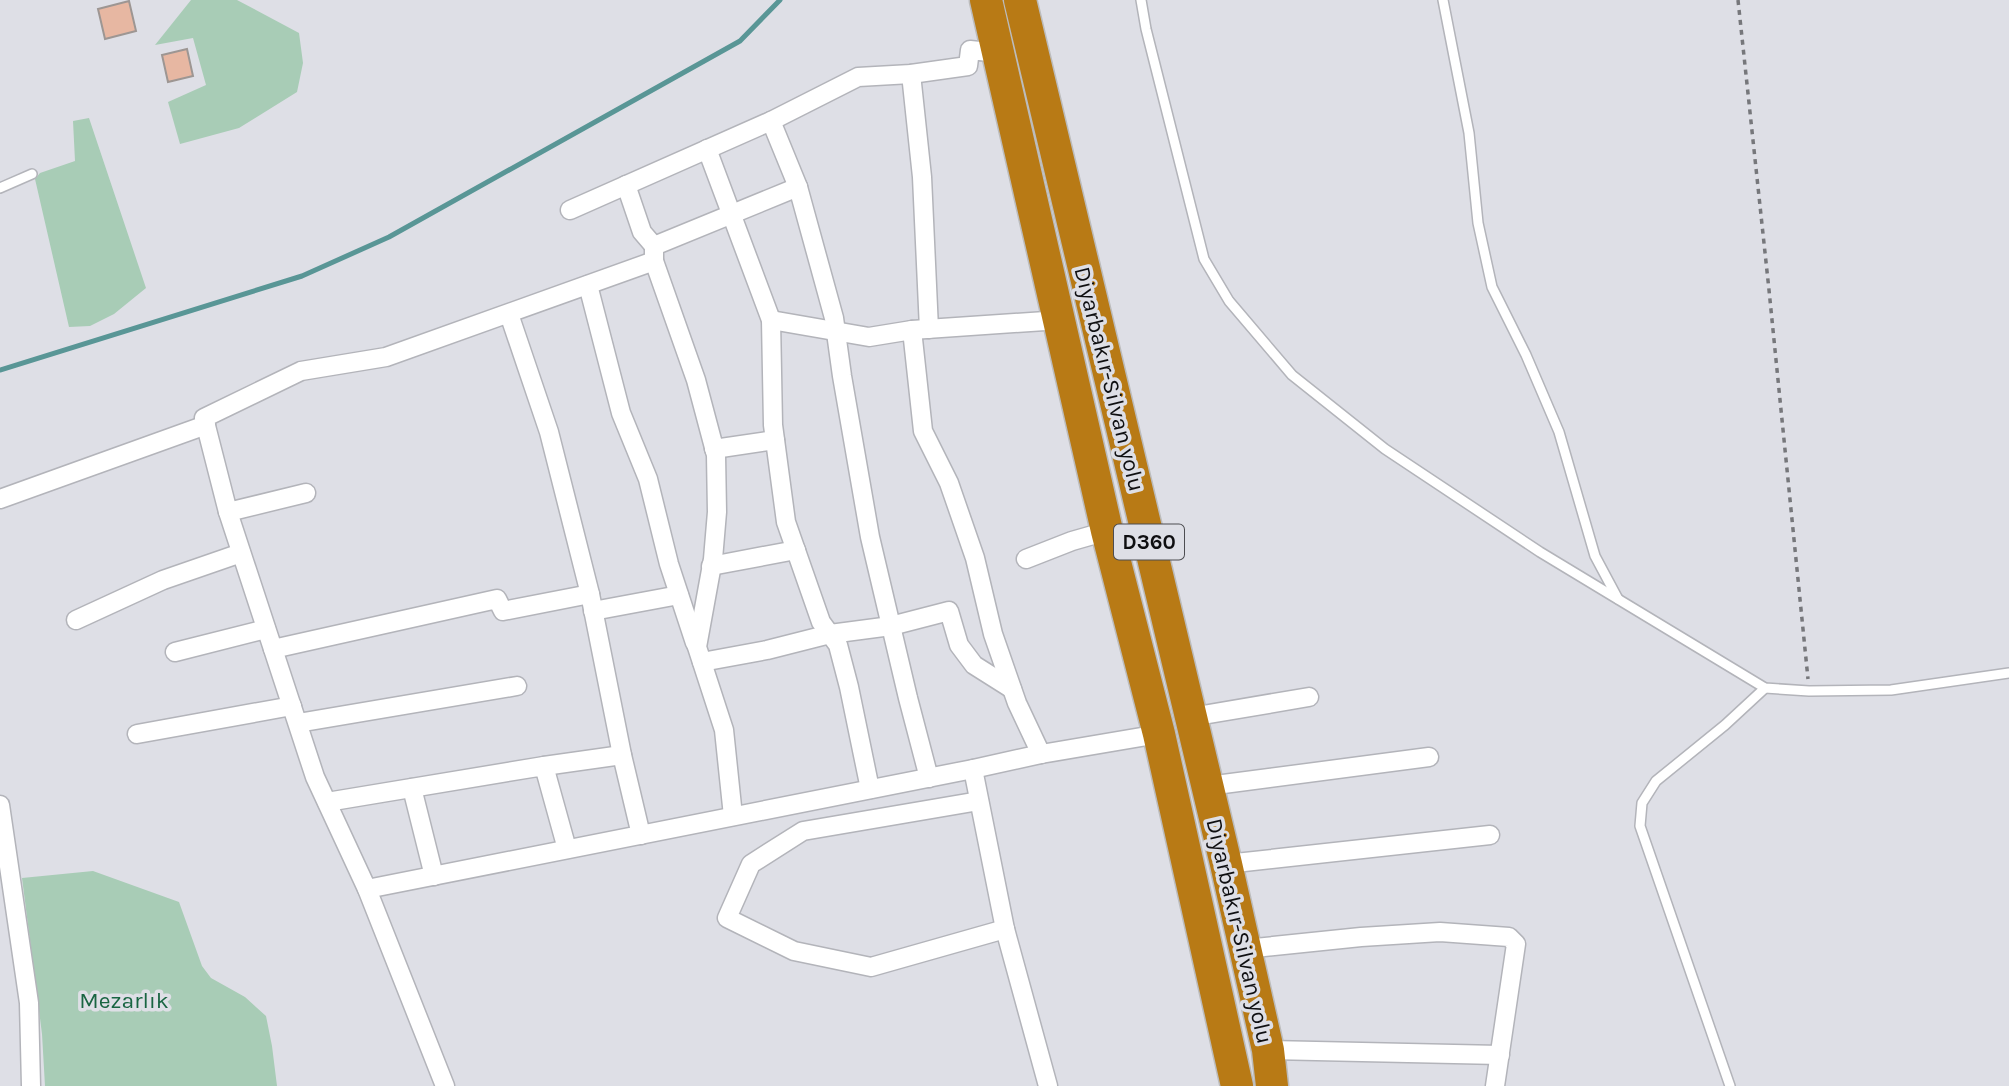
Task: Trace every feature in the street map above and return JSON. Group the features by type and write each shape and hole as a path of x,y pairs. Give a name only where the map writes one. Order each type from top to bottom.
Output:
{"highway":[{"name":"Diyarbakır-Silvan yolu","path":"986,0 1107,531 1159,734 1237,1086"},
{"name":"Diyarbakır-Silvan yolu","path":"1020,0 1208,786 1268,1050 1272,1086"}],"street":[{"path":"570,210 771,121 858,77 911,75 968,66 970,50 999,53"},
{"path":"911,75 922,177 920,330 923,431 949,483 971,546 993,634 1012,689 1041,754"},
{"path":"771,121 798,187 834,318 870,537 929,778"},
{"path":"707,149 771,320 773,425 786,522 821,622 838,645 870,789"},
{"path":"626,185 642,232 654,253 696,380 716,455 717,512 699,654"},
{"path":"444,1086 367,889 315,777 228,512 204,418 301,370 386,357 588,285 731,214 798,187"},
{"path":"588,285 621,412 648,479 669,564 724,730 733,816"},
{"path":"509,314 549,432 592,602 640,835"},
{"path":"771,320 869,337 920,330 1060,320"},
{"path":"0,499 206,425"},
{"path":"715,449 775,440"},
{"path":"228,512 306,493"},
{"path":"1026,559 1107,531"},
{"path":"711,566 796,550"},
{"path":"76,620 163,580 241,553"},
{"path":"273,649 497,599 503,611 679,595"},
{"path":"699,654 767,650 830,634 891,626 949,611 959,645 974,665 1012,689"},
{"path":"175,652 266,629"},
{"path":"136,734 517,686"},
{"path":"1191,717 1308,697"},
{"path":"367,889 1041,754 1159,734"},
{"path":"327,802 622,755"},
{"path":"1208,786 1429,757"},
{"path":"544,766 567,849"},
{"path":"973,769 1004,929 1048,1086"},
{"path":"412,788 434,876"},
{"path":"979,801 803,831 751,864 727,918 794,951 871,967 1004,929"},
{"path":"0,805 8,919 29,1003 31,1086"},
{"path":"1226,864 1490,835"},
{"path":"1245,949 1440,932 1509,937 1516,944 1495,1086"},
{"path":"1268,1050 1500,1055"}],"lane":[{"path":"1141,0 1204,259 1229,300 1292,375 1385,449 1540,552 1765,688 1809,691 1891,690 2009,673"},
{"path":"1443,0 1469,133 1478,223 1492,287 1526,355 1559,432 1595,556 1618,601"},
{"path":"0,188 32,174"},
{"path":"1730,1086 1640,826 1642,803 1656,781 1725,725 1765,688"}],"path":[{"path":"1738,0 1809,691"}],"green space":[{"path":"191,0 237,0 299,33 303,63 297,92 239,128 180,144 168,102 206,85 193,38 155,45"},
{"path":"89,118 146,288 114,314 90,326 69,327 35,179 40,173 75,161 73,121"},
{"name":"Mezarlık","path":"93,871 179,902 202,966 211,978 245,997 266,1016 277,1086 45,1086 42,1034 22,878"}],"building":[{"path":"129,1 136,31 105,39 98,9"},
{"path":"187,49 193,76 168,82 162,55"}],"waterway":[{"path":"0,370 302,276 389,237 740,41 780,0"}]}
